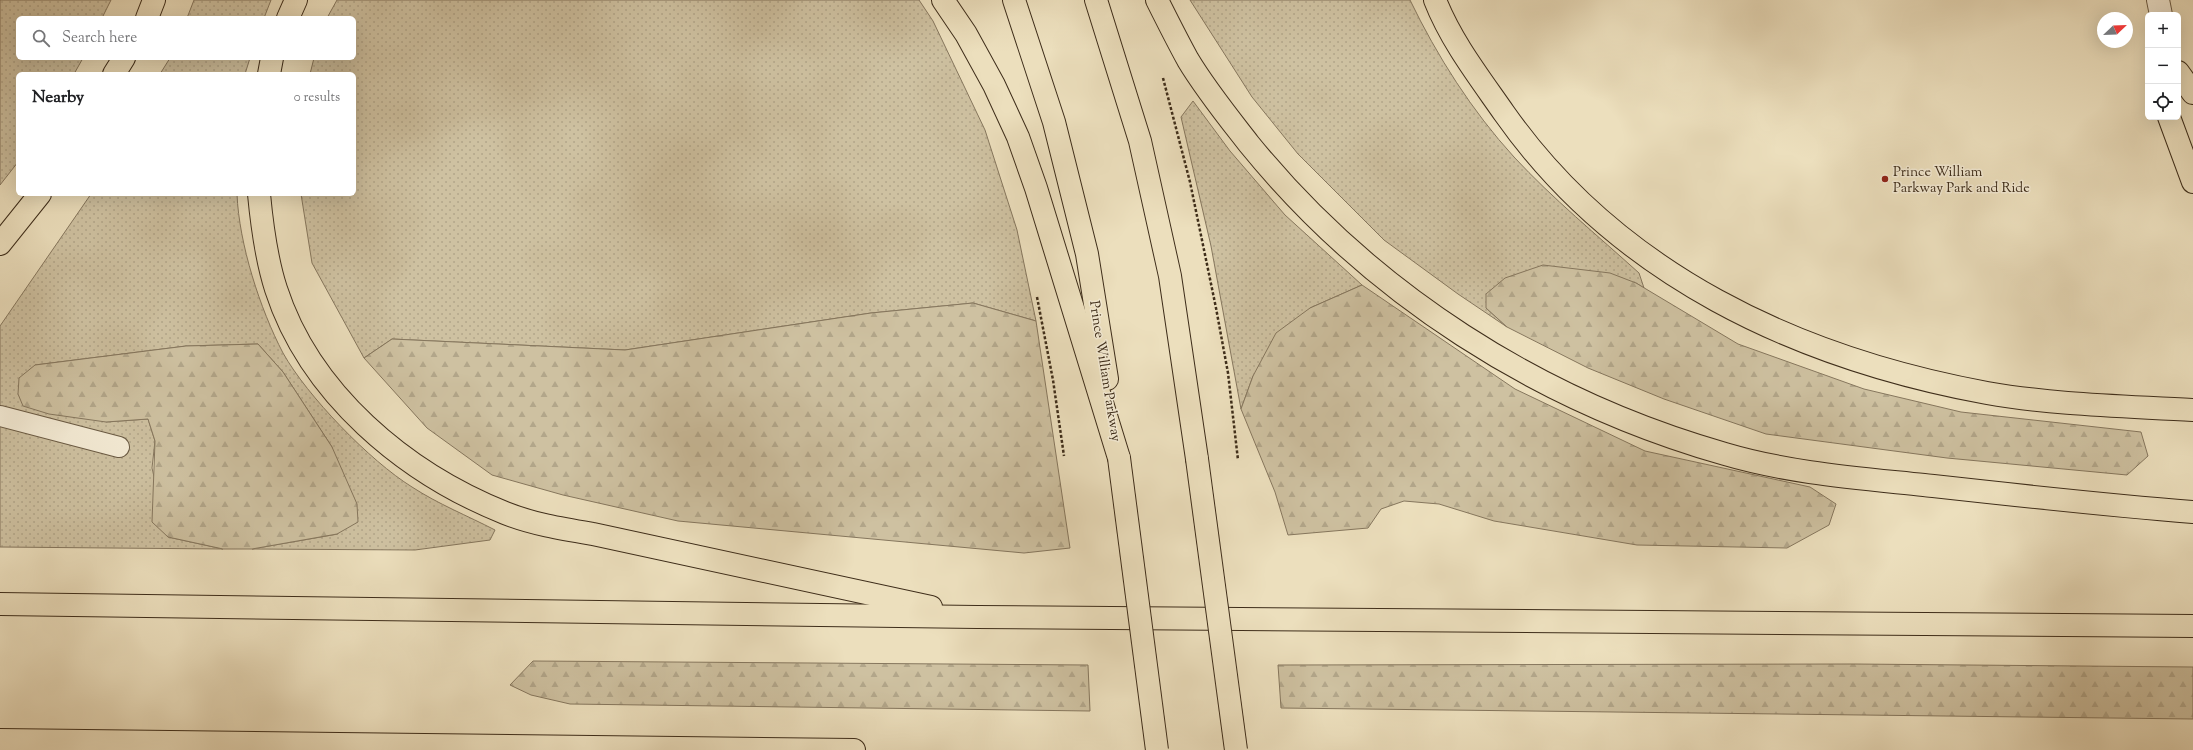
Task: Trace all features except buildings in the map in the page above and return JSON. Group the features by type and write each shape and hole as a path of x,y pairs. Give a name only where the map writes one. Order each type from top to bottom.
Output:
{"highway":[{"path":"148,16 154,0"},
{"path":"289,16 296,0"},
{"path":"943,0 973,47 1018,137 1036,188 1119,458"},
{"name":"Prince William Parkway","path":"1014,0 1054,122 1087,254 1119,458 1157,750"},
{"path":"1096,0 1140,141 1170,276 1236,750"},
{"path":"1157,0 1189,60 1226,115 1277,179 1347,248 1410,300 1460,334 1478,346 1550,386 1637,426 1727,455 1820,474 2102,504 2193,512"},
{"path":"1434,0 1468,63 1521,138 1568,191 1621,238 1678,279 1740,314 1824,350 1905,376 1989,393 2074,403 2193,410"},
{"path":"115,72 123,60"},
{"path":"269,72 272,60"},
{"path":"2181,76 2193,93"},
{"path":"2170,120 2193,182"},
{"path":"0,244 38,196"},
{"path":"259,196 262,229 276,290 297,337 325,381 359,419 408,460 455,490 506,513 560,528 977,617"},
{"path":"0,604 977,617 2193,626"},
{"path":"0,740 854,750"}],"street":[{"path":"2158,0 2160,12"}],"lane":[{"path":"0,416 119,447"}],"path":[{"path":"1162,75 1190,182 1212,286 1228,373 1238,460"},
{"path":"1037,295 1053,380 1064,456"}],"green space":[{"path":"0,0 111,0 103,16 16,16 16,60 82,60 75,72 16,72 16,165 0,185"},
{"path":"194,0 271,0 265,16 188,16"},
{"path":"337,0 919,0 933,21 985,130 1017,230 1036,321 973,303 871,313 625,350 392,339 364,358 312,263 301,196 356,196 356,72 310,72 314,60 356,60 356,16 328,16"},
{"path":"1190,0 1410,0 1420,21 1456,82 1484,121 1514,157 1544,188 1639,273 1644,288 1636,283 1486,308 1507,327 1458,294 1384,240 1298,154 1252,97"},
{"path":"169,60 249,60 246,72 161,72"},
{"path":"1193,101 1230,151 1285,215 1362,285 1310,308 1253,376 1241,409 1211,246 1181,117"},
{"path":"90,196 237,196 246,255 266,317 283,353 307,388 359,445 395,476 422,493 495,530 490,540 415,550 252,549 338,534 332,447 283,372 258,344 186,346 35,365 106,422 148,419 155,441 152,468 168,537 223,549 0,547 0,326"},
{"path":"1543,265 1610,273 1636,283 1738,344 1864,389 1961,412 2141,432 2148,456 2127,475 1947,458 1766,434 1664,399 1588,368 1507,327 1486,308 1486,294 1505,278"},
{"path":"1362,285 1515,389 1645,451 1810,487 1836,504 1829,525 1787,548 1637,545 1494,521 1439,504 1404,501 1381,509 1368,528 1288,535 1275,492 1241,409 1253,376 1276,333 1310,308"},
{"path":"973,303 1036,321 1070,548 1024,553 678,521 563,495 492,475 427,428 364,358 392,339 625,350 871,313"},
{"path":"258,344 283,372 332,447 357,504 358,522 337,534 252,549 223,549 168,537 152,522 155,441 148,419 106,422 49,414 23,406 18,394 19,378 35,365 186,346"},
{"path":"533,661 1088,665 1090,711 570,704 531,695 510,685"},
{"path":"1854,664 2193,667 2193,719 1281,708 1278,665"}],"place":[{"name":"Prince William Parkway Park and Ride","path":"1885,179"}]}
